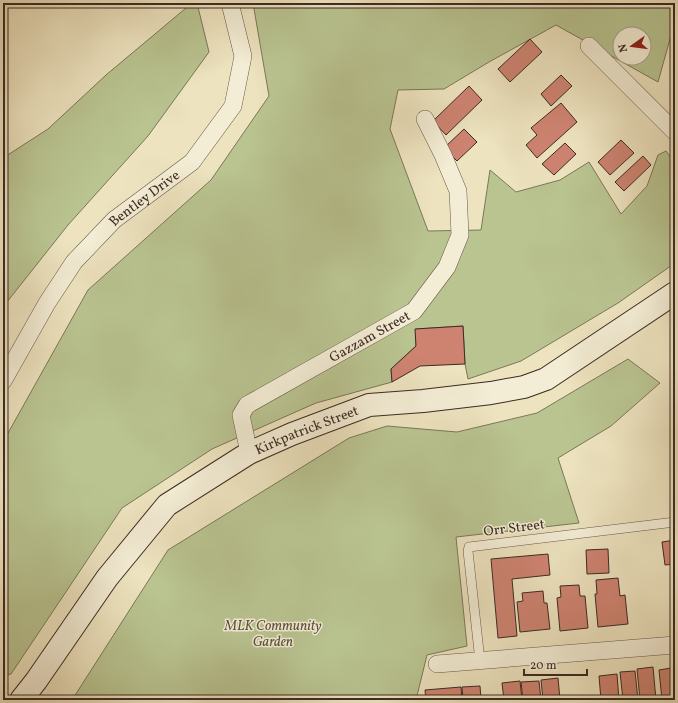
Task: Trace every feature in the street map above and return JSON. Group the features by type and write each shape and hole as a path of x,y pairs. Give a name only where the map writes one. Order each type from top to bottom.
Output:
{"street":[{"name":"Bentley Drive","path":"3,381 46,303 74,262 114,220 192,162 233,106 243,56 230,3"},
{"path":"589,46 675,132"},
{"name":"Gazzam Street","path":"249,454 241,415 247,405 414,311 448,267 460,235 458,191 443,155 425,119"},
{"name":"Kirkpatrick Street","path":"21,700 36,682 107,578 167,505 249,454 292,434 369,405 423,401 491,393 524,387 546,380 675,293"},
{"path":"437,664 675,645"}],"lane":[{"name":"Orr Street","path":"480,661 469,547 675,522"}],"green space":[{"path":"192,3 197,3 209,52 148,136 68,225 3,307 3,158 48,129 106,75"},
{"path":"253,3 675,3 675,21 658,82 629,66 652,66 652,26 612,26 612,56 556,25 444,89 398,90 390,129 428,231 481,230 490,170 516,192 560,180 589,162 621,214 647,186 658,155 666,151 675,163 675,263 618,303 521,361 468,379 465,364 463,326 416,329 416,346 391,369 392,382 316,403 212,449 122,508 11,674 3,676 3,442 88,290 211,180 269,96"},
{"name":"MLK Community Garden","path":"628,359 660,383 611,426 558,458 579,523 456,537 467,646 427,655 416,700 72,700 168,550 349,438 387,426 457,432 537,413"}],"building":[{"path":"530,39 542,52 510,82 498,69"},
{"path":"561,75 572,86 551,106 541,94"},
{"path":"469,86 482,100 446,135 433,121"},
{"path":"561,103 577,122 537,158 526,145 537,135 531,128"},
{"path":"464,129 477,142 457,161 444,148"},
{"path":"621,140 634,153 610,175 598,162"},
{"path":"565,143 576,154 554,175 542,164"},
{"path":"643,156 651,165 624,191 615,182"},
{"path":"463,326 465,364 420,366 392,382 391,369 416,346 415,329"},
{"path":"675,540 675,564 665,565 662,542"},
{"path":"608,549 609,573 587,574 586,550"},
{"path":"548,554 550,575 512,579 517,636 498,638 491,559"},
{"path":"673,576 675,576 675,591"},
{"path":"618,578 620,596 625,595 628,624 598,627 595,594 597,594 596,580"},
{"path":"579,585 580,596 585,596 588,628 560,631 557,598 561,597 560,586"},
{"path":"543,591 544,603 547,603 550,629 520,632 517,602 523,601 522,593"},
{"path":"653,667 656,700 640,700 637,669"},
{"path":"671,668 674,696 671,696 672,700 662,700 659,670"},
{"path":"635,671 638,700 623,700 620,672"},
{"path":"617,674 619,700 601,700 599,676"},
{"path":"558,678 560,700 543,700 541,680"},
{"path":"520,681 522,700 504,700 502,683"},
{"path":"539,681 541,700 523,700 521,682"},
{"path":"480,686 481,700 463,700 462,687"},
{"path":"461,687 462,700 426,700 425,690"}]}
